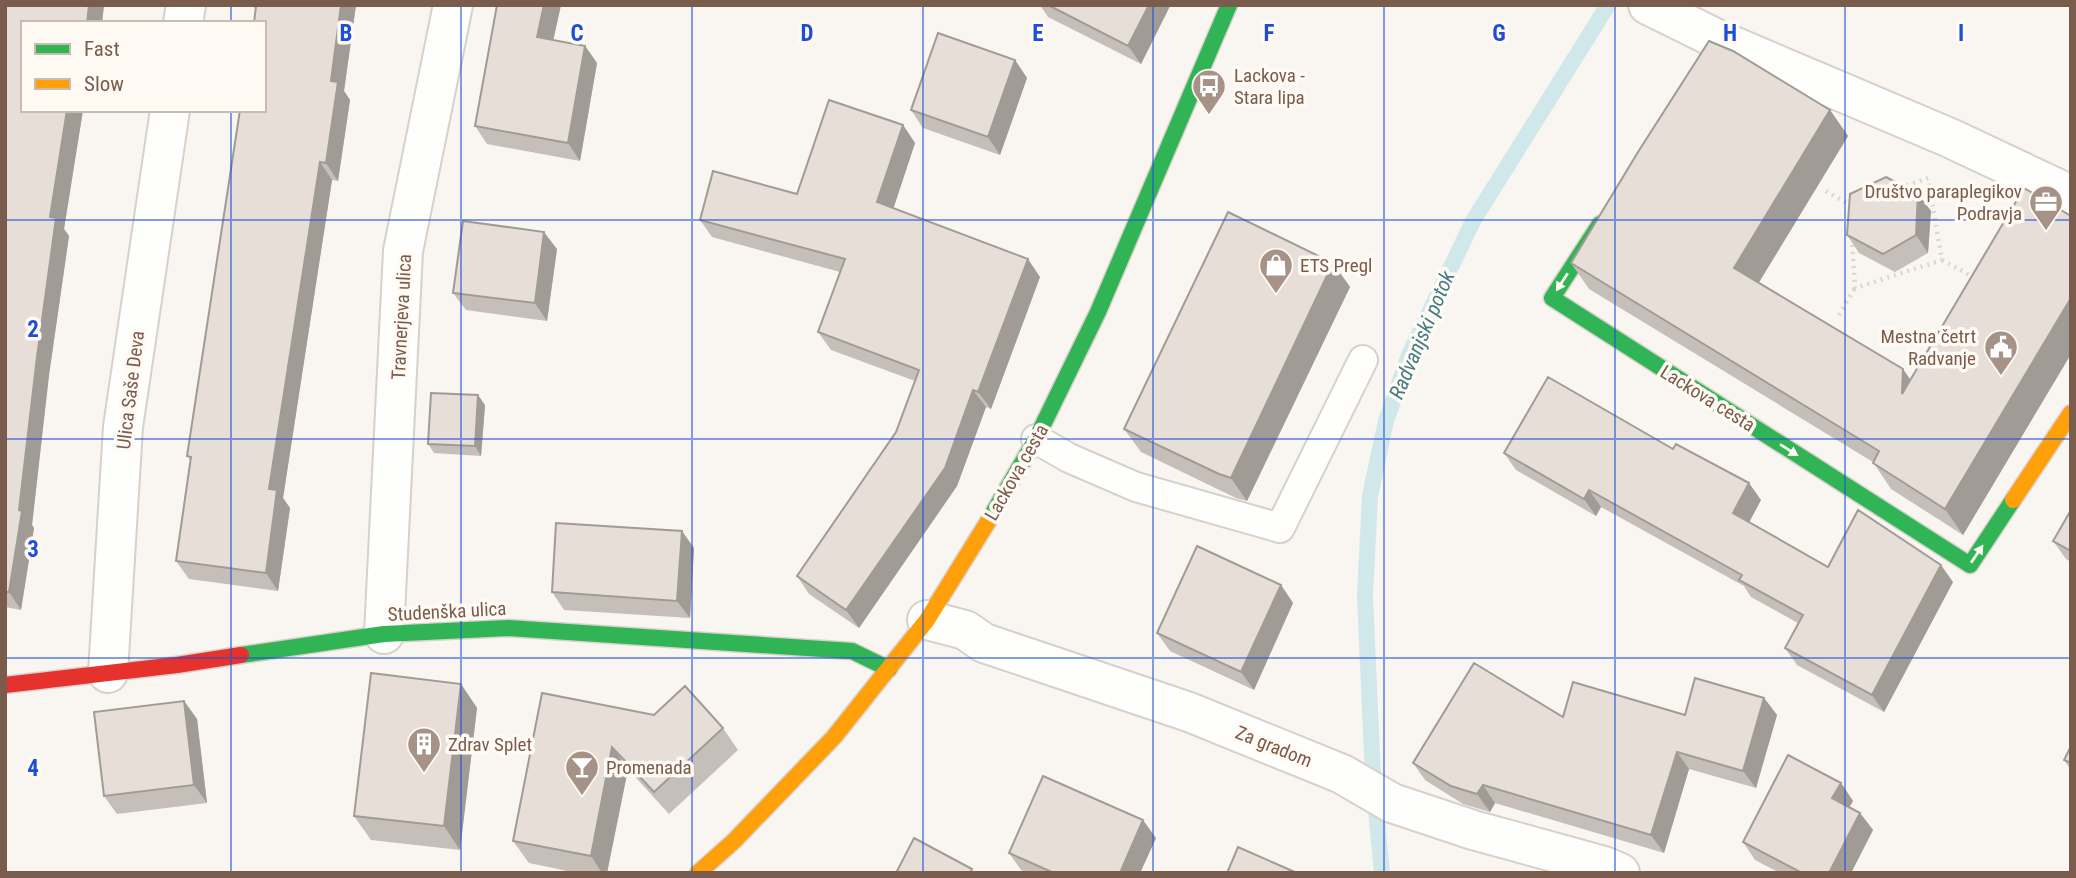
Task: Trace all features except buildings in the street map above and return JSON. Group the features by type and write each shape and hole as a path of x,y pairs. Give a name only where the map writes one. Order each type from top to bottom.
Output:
{"street":[{"name":"Travnerjeva ulica","path":"384,634 403,251 453,5"},
{"name":"Lackova cesta","path":"698,873 734,841 834,737 927,620 1036,439 1098,312 1229,5"},
{"path":"1648,5 1716,46 1950,138 2071,195"},
{"name":"Ulica Saše Deva","path":"108,673 123,427 170,112"},
{"name":"Lackova cesta","path":"1610,209 1552,298 1970,565 2071,413"},
{"name":"Za gradom","path":"927,620 965,630 984,643 1189,712 1342,774 1392,803 1620,873"},
{"name":"Studenška ulica","path":"5,685 384,634 508,628 852,651 889,669"}],"lane":[{"path":"1036,439 1069,458 1136,487 1280,528 1363,360"}],"path":[{"path":"1942,260 1928,178 1950,138"},
{"path":"1889,192 1928,178"},
{"path":"1826,191 1850,205"},
{"path":"1839,315 1855,288 1852,233"},
{"path":"1855,288 1942,260 1980,281"}],"waterway":[{"name":"Radvanjski potok","path":"1382,873 1373,779 1365,595 1370,496 1386,421 1409,355 1473,221 1608,5"}],"traffic: fast":[{"path":"989,520 1036,439 1098,312 1229,5"},
{"path":"1600,224 1552,298 1970,565 2013,500"},
{"path":"241,655 384,634 508,628 852,651 889,669"}],"traffic: slow":[{"path":"2013,500 2071,413"},
{"path":"698,873 734,841 834,737 927,620 989,520"}],"traffic: jam":[{"path":"5,685 241,655"}],"place":[{"name":"Lackova - Stara lipa","path":"1209,116"},
{"name":"Društvo paraplegikov Podravja","path":"2046,232"},
{"name":"ETS Pregl","path":"1276,295"},
{"name":"Mestna četrt Radvanje","path":"2001,377"},
{"name":"Zdrav Splet","path":"424,774"},
{"name":"Promenada","path":"582,797"}]}
